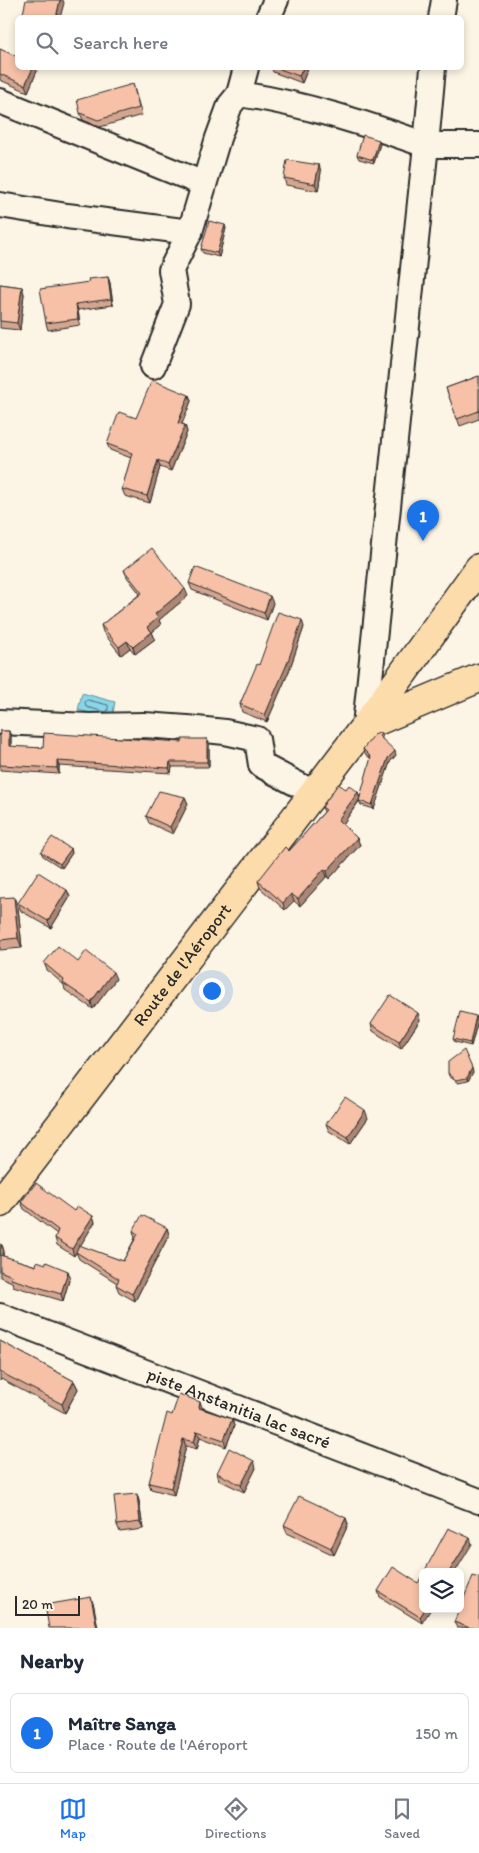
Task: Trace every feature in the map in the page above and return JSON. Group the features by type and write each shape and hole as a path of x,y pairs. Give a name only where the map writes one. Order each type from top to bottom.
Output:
{"main road":[{"name":"Route de l'Aéroport","path":"0,1203 365,726 479,568"},
{"name":"Route de l'Aéroport","path":"365,726 479,678"}],"street":[{"path":"269,15 276,0"},
{"path":"441,15 444,0"},
{"path":"153,366 177,304 172,270 190,232 230,105 239,94 245,70"},
{"path":"365,726 433,70"},
{"path":"239,94 324,113 382,129 426,144 479,144"},
{"path":"0,101 204,184"},
{"path":"0,205 190,232"},
{"path":"0,722 89,726 144,725 225,732 257,739 261,765 314,793"},
{"name":"piste Anstanitia lac sacré","path":"0,1316 479,1501"}],"water":[{"path":"82,693 115,702 112,718 78,710"}],"building":[{"path":"26,0 60,0 57,15 23,15"},
{"path":"0,49 15,56 15,70 32,70 25,85 0,74"},
{"path":"282,70 302,70 299,76"},
{"path":"133,84 139,108 98,120 80,113 77,100"},
{"path":"363,135 379,140 373,160 357,155"},
{"path":"287,160 319,165 315,184 284,178"},
{"path":"209,221 225,225 217,253 201,249"},
{"path":"108,277 111,299 76,304 78,319 46,323 40,289 89,282 88,279"},
{"path":"0,284 22,287 17,323 0,321"},
{"path":"479,376 479,411 457,419 446,388"},
{"path":"152,380 189,395 178,423 185,425 168,465 158,460 147,496 122,489 132,453 107,444 119,412 136,418"},
{"path":"152,548 185,589 155,614 158,618 147,627 152,632 133,647 127,641 119,647 101,625 142,593 124,570"},
{"path":"195,567 270,596 264,613 189,583"},
{"path":"278,612 302,620 287,664 265,715 240,704 257,664 259,665"},
{"path":"0,731 9,731 9,746 43,748 44,733 182,742 182,739 207,739 207,762 170,762 169,768 57,761 57,768 0,765"},
{"path":"381,734 379,736 395,751 388,758 372,805 359,801 371,757 363,749 374,735"},
{"path":"338,784 346,789 349,785 358,792 338,820 357,838 327,871 324,869 298,899 291,894 283,903 258,881 285,847 289,851 326,810 322,807"},
{"path":"159,791 185,797 170,827 146,816"},
{"path":"52,837 71,849 60,864 41,852"},
{"path":"38,872 67,890 48,921 18,903"},
{"path":"14,897 18,938 0,940 0,898"},
{"path":"58,946 78,962 86,951 113,972 91,1002 63,983 64,980 44,963"},
{"path":"390,995 418,1013 399,1042 371,1024"},
{"path":"460,1012 476,1016 470,1043 453,1039"},
{"path":"464,1050 472,1068 467,1078 456,1080 448,1073 448,1062"},
{"path":"345,1097 365,1110 348,1137 326,1124"},
{"path":"36,1183 74,1211 77,1206 93,1216 72,1249 55,1238 58,1230 21,1202"},
{"path":"142,1215 167,1228 132,1294 116,1285 119,1279 76,1252 79,1245 123,1261 138,1234 133,1231"},
{"path":"0,1255 36,1266 37,1261 46,1264 46,1262 68,1271 61,1294 11,1279 12,1276 0,1271"},
{"path":"0,1341 74,1381 62,1404 0,1372"},
{"path":"179,1394 200,1402 199,1408 232,1419 224,1440 197,1431 194,1442 183,1439 171,1488 149,1483 167,1413 172,1415"},
{"path":"229,1448 254,1461 241,1485 217,1473"},
{"path":"137,1494 140,1522 117,1525 114,1496"},
{"path":"299,1496 346,1518 331,1548 284,1525"},
{"path":"448,1528 470,1538 451,1568 426,1568"},
{"path":"393,1567 418,1583 419,1581 419,1613 422,1613 420,1617 378,1591"},
{"path":"473,1576 479,1578 479,1628 470,1628 454,1622 458,1613 464,1613 464,1598"},
{"path":"91,1597 97,1628 49,1628 45,1605"}],"place":[{"name":"Maître Sanga","path":"423,541"}]}
